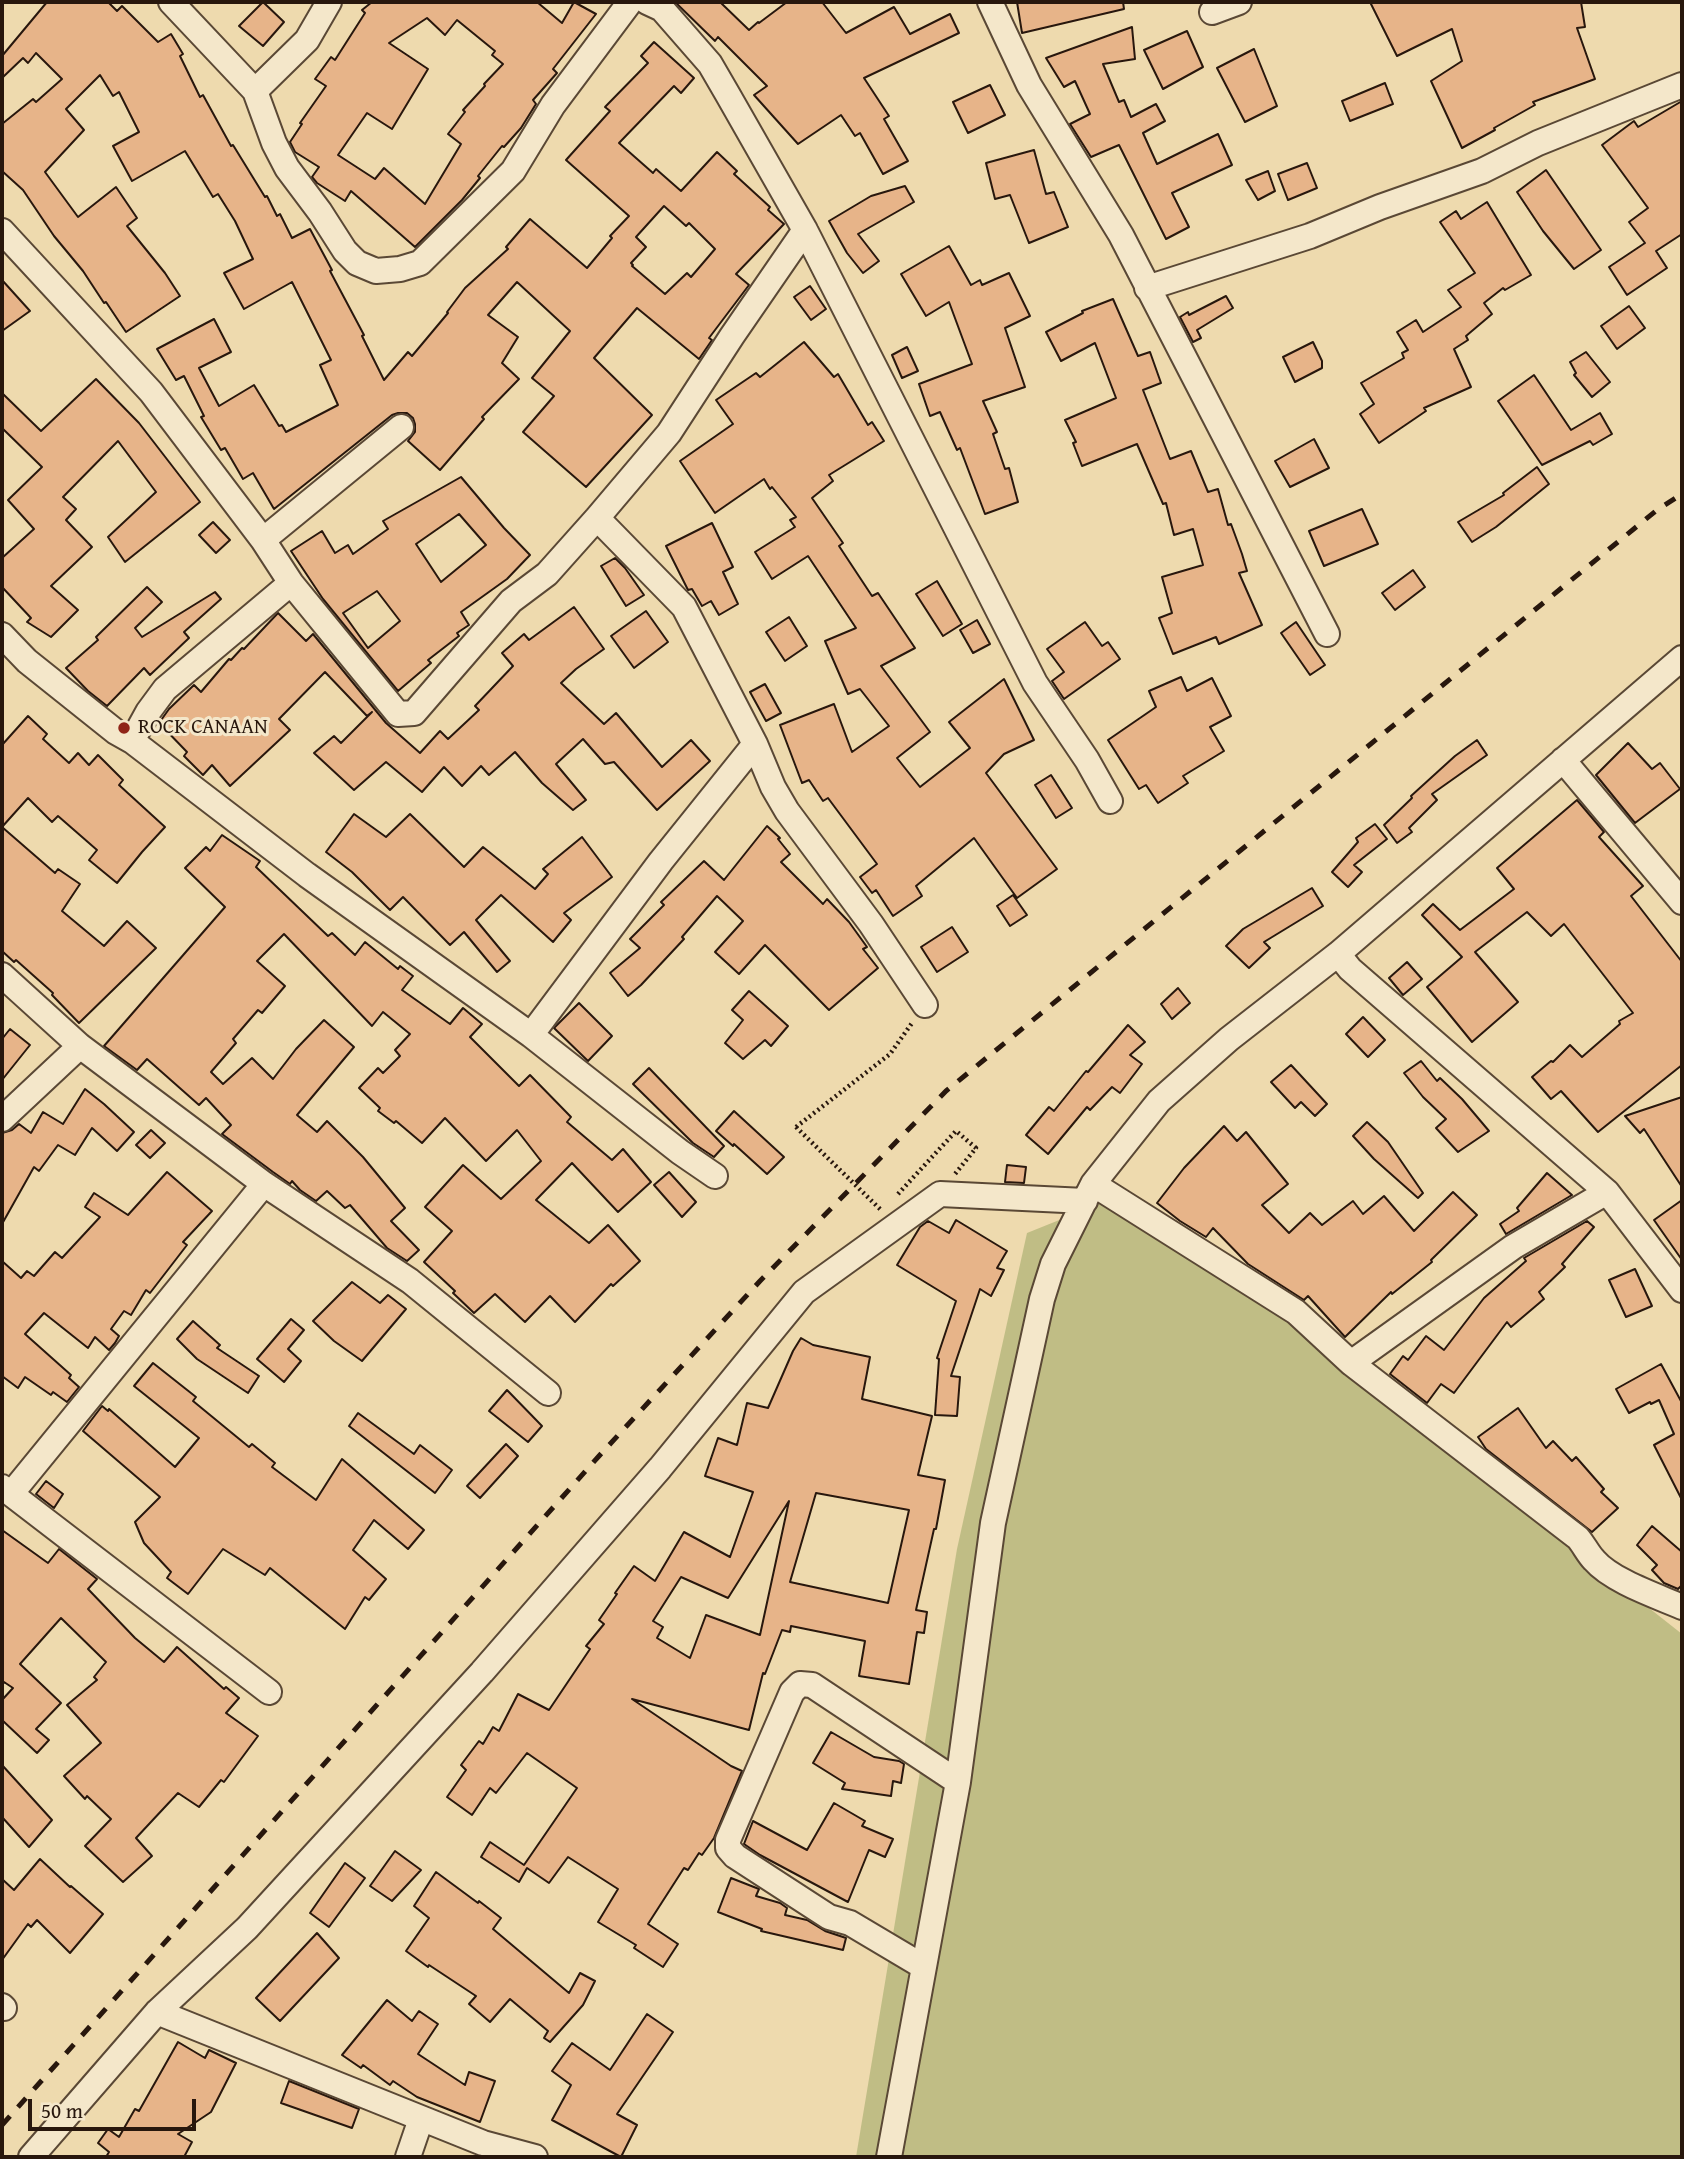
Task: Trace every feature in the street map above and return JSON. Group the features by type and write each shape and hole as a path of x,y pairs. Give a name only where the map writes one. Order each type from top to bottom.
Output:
{"street":[{"path":"171,2 255,91 274,143 287,168 345,251 357,263 376,271 400,269 420,263 513,171 553,105 630,2"},
{"path":"255,91 307,40 329,2"},
{"path":"647,2 662,9 710,64 805,230 1035,683 1087,760 1110,801"},
{"path":"990,2 1029,85 1121,234 1327,634"},
{"path":"1212,12 1239,2"},
{"path":"1147,288 1310,236 1380,206 1482,171 1538,144 1682,85"},
{"path":"2,231 151,392 263,540 291,583 398,713 414,713 511,601 547,574 669,433 805,230"},
{"path":"263,540 401,426"},
{"path":"597,518 684,607 755,744 772,787 871,924 925,1005"},
{"path":"132,741 165,689 291,583"},
{"path":"2,635 27,661 116,732 132,741 307,875 531,1035 680,1152 715,1176"},
{"path":"889,2157 958,1782 993,1523 1042,1299 1053,1264 1089,1192 1159,1101 1183,1077 1338,954 1682,658"},
{"path":"531,1035 661,861 755,744"},
{"path":"1563,760 1682,902"},
{"path":"1338,954 1350,970 1607,1192 1682,1290"},
{"path":"2,975 80,1046 264,1184 410,1281 548,1393"},
{"path":"2,1119 80,1046"},
{"path":"264,1184 6,1490 269,1692"},
{"path":"31,2157 157,2012 247,1928 482,1672 660,1468 804,1292 940,1194 1089,1192 1296,1312 1351,1363 1578,1538 1594,1561 1649,1594 1682,1607"},
{"path":"1351,1363 1513,1247 1607,1192"},
{"path":"924,1967 850,1923 829,1917 735,1856 728,1848 728,1840 792,1692 800,1684 812,1685 958,1782"},
{"path":"157,2012 483,2143 535,2157"},
{"path":"408,2157 421,2119"}],"path":[{"path":"883,1211 796,1127 890,1054 925,1005"},
{"path":"892,1201 956,1131 976,1148 940,1194"}],"shaded area":[{"path":"1124,1194 1682,1634 1682,2157 856,2157 957,1549 1027,1233"}],"building":[{"path":"47,2 108,2 117,11 122,6 158,42 171,34 183,54 180,56 200,97 203,95 231,146 233,145 265,197 267,196 277,216 280,214 292,238 310,229 384,380 408,352 412,356 465,288 508,249 506,247 530,219 587,268 612,238 610,236 629,216 566,160 610,111 605,107 648,63 641,56 654,42 694,78 681,93 674,86 619,143 653,173 656,169 681,191 717,152 737,171 734,174 770,207 768,210 784,224 736,274 749,285 709,338 712,340 699,359 637,308 594,358 652,415 586,487 523,432 554,396 532,378 570,331 517,282 488,315 518,337 502,363 519,379 482,417 484,419 440,470 408,441 415,432 413,418 407,413 398,413 274,509 253,473 243,479 225,448 221,450 201,417 204,416 184,376 176,380 157,349 214,319 231,352 199,368 219,406 254,385 279,426 282,425 286,432 338,405 320,365 331,360 292,282 244,309 224,273 253,259 235,221 218,194 213,197 185,151 132,181 113,146 139,132 119,92 113,96 100,75 66,109 84,130 45,172 78,217 116,187 137,218 127,226 180,296 126,332 23,190 2,171 2,124 33,99 36,102 62,79 36,53 28,63 23,58 2,78 2,56","holes":["664,206 686,226 689,223 715,249 691,277 687,273 665,294 632,266 631,263 646,247 636,237"]},
{"path":"263,2 284,22 263,46 239,26"},
{"path":"372,2 537,2 562,23 574,2 596,14 553,69 557,73 533,100 536,104 521,128 504,147 502,146 462,200 415,247 351,191 345,201 317,183 312,177 319,167 295,152 290,142 326,86 315,79 331,57 335,60 365,13 362,10","holes":["427,18 445,35 457,20 495,51 492,55 503,64 463,110 465,112 448,134 461,144 425,204 384,168 375,179 338,155 367,113 392,129 428,69 389,43"]},
{"path":"675,2 720,2 749,30 787,2 822,2 846,33 894,7 910,34 950,14 959,33 864,78 889,116 884,119 908,161 883,174 860,133 855,136 841,115 798,144 754,95 767,86 718,37 715,41"},
{"path":"1017,2 1123,2 1124,9 1022,33"},
{"path":"1370,2 1581,2 1585,27 1577,28 1595,79 1533,102 1535,105 1462,148 1431,81 1462,61 1452,29 1397,56"},
{"path":"1132,27 1135,59 1103,64 1119,102 1124,100 1131,117 1156,104 1165,121 1143,133 1157,164 1218,134 1232,165 1172,193 1189,227 1166,239 1119,145 1091,157 1070,124 1090,114 1075,81 1064,87 1046,58"},
{"path":"1187,31 1203,67 1163,89 1144,50"},
{"path":"1254,49 1277,106 1245,122 1217,68"},
{"path":"1385,83 1393,104 1350,121 1342,101"},
{"path":"990,85 1005,115 968,133 953,102"},
{"path":"1682,101 1682,234 1656,251 1667,268 1627,295 1609,267 1645,243 1629,222 1648,208 1602,145 1634,121 1638,127"},
{"path":"1034,150 1046,194 1054,192 1068,227 1029,243 1010,195 995,199 986,163"},
{"path":"1307,163 1317,188 1288,200 1278,174"},
{"path":"1546,170 1601,250 1574,269 1543,231 1517,192"},
{"path":"1268,171 1275,191 1258,200 1246,180"},
{"path":"905,186 914,202 858,234 879,261 863,273 847,253 829,221 871,196"},
{"path":"1487,202 1531,275 1505,290 1503,288 1484,303 1492,314 1466,336 1468,340 1454,349 1471,387 1424,408 1426,411 1379,443 1360,414 1374,404 1361,383 1404,358 1402,353 1408,350 1397,332 1416,320 1423,332 1461,307 1448,290 1475,273 1440,222 1456,211 1461,219"},
{"path":"949,246 971,285 980,280 982,285 1009,273 1030,316 1005,328 1025,387 983,401 997,432 993,434 1005,469 1009,468 1018,502 985,514 960,448 957,450 940,412 930,416 919,384 972,364 949,302 926,316 901,274"},
{"path":"2,280 30,311 2,331"},
{"path":"810,286 826,309 811,320 794,297"},
{"path":"1226,296 1233,308 1197,330 1201,338 1193,342 1180,317"},
{"path":"1113,299 1138,356 1150,352 1161,383 1143,390 1170,459 1191,451 1208,492 1218,489 1228,525 1231,524 1242,554 1247,571 1239,573 1262,625 1219,644 1216,637 1173,654 1159,618 1172,613 1162,577 1203,565 1193,529 1174,535 1166,503 1163,504 1137,444 1082,466 1073,443 1076,442 1065,420 1116,398 1095,343 1061,361 1046,332 1083,313 1082,311"},
{"path":"1629,306 1645,328 1617,349 1601,326"},
{"path":"804,342 834,377 838,374 868,425 872,422 884,441 829,475 833,481 812,498 843,543 839,546 872,596 878,593 915,648 881,666 930,732 897,758 920,787 970,748 949,722 1004,679 1034,740 1004,754 986,773 1057,869 1017,898 974,838 916,886 922,896 893,916 876,890 872,893 860,877 877,864 828,798 823,801 809,780 802,783 780,725 834,704 852,752 889,726 860,689 848,694 825,641 856,628 808,556 772,579 755,552 795,527 790,520 796,517 764,479 715,513 680,461 733,424 716,400 756,373 760,377"},
{"path":"1313,342 1322,361 1322,368 1295,382 1283,357"},
{"path":"907,347 918,371 902,378 892,355"},
{"path":"1586,352 1610,382 1592,397 1574,375 1576,373 1570,362"},
{"path":"1534,375 1571,430 1600,413 1612,434 1593,445 1590,441 1542,465 1498,401"},
{"path":"96,379 139,423 200,502 125,562 108,537 156,492 118,441 63,497 76,509 66,520 92,547 51,586 78,610 51,637 27,622 31,618 2,587 2,558 34,529 8,500 42,467 2,428 2,393 41,431"},
{"path":"1314,439 1329,468 1290,487 1275,461"},
{"path":"1537,467 1549,484 1496,527 1472,542 1458,522 1504,495 1503,493"},
{"path":"461,477 530,555 507,579 461,612 469,625 457,633 459,636 428,660 431,663 398,691 323,599 291,551 322,531 335,553 348,545 353,554 388,529 383,521","holes":["459,514 486,545 441,582 416,544","377,591 400,621 368,648 343,613"]},
{"path":"1362,509 1378,544 1324,566 1309,531"},
{"path":"213,522 230,540 216,553 199,535"},
{"path":"712,523 733,567 723,572 738,604 719,615 711,601 702,606 692,589 688,590 666,546"},
{"path":"615,558 644,595 626,606 601,566"},
{"path":"1413,570 1425,587 1395,610 1382,593"},
{"path":"937,581 962,624 943,636 916,594"},
{"path":"147,587 162,602 135,628 142,637 215,592 221,599 184,632 189,638 150,675 144,668 107,706 66,668 98,640 96,637"},
{"path":"574,607 604,649 561,683 604,724 616,713 662,767 691,740 710,761 657,810 614,762 605,764 583,739 556,764 586,800 573,810 542,783 515,752 489,775 481,766 462,786 444,767 422,792 386,762 354,790 314,753 334,736 341,743 372,712 367,716 325,672 279,719 290,730 230,786 212,765 203,775 184,756 187,752 159,723 169,709 194,685 201,692 229,659 244,649 278,613 306,641 313,634 386,723 420,753 440,731 448,739 479,710 475,706 513,666 502,653 524,634 529,640"},
{"path":"646,611 668,642 634,668 611,636"},
{"path":"789,617 807,646 785,661 766,632"},
{"path":"977,620 990,644 973,653 960,630"},
{"path":"1085,622 1102,646 1108,642 1120,659 1064,699 1052,681 1064,672 1047,649"},
{"path":"1296,622 1325,665 1310,675 1281,633"},
{"path":"1181,677 1187,691 1212,678 1231,716 1210,727 1224,751 1183,776 1188,783 1158,803 1146,785 1139,789 1108,740 1156,707 1149,691"},
{"path":"765,684 781,713 766,721 750,692"},
{"path":"28,716 47,734 43,739 69,763 78,753 89,765 98,755 123,780 119,785 165,827 117,883 89,860 97,850 58,816 52,822 28,798 2,827 2,745"},
{"path":"1477,740 1487,755 1432,794 1437,800 1409,828 1412,832 1397,843 1384,825 1411,796"},
{"path":"1628,743 1652,769 1660,763 1680,789 1635,823 1596,775"},
{"path":"1051,775 1072,808 1056,818 1035,785"},
{"path":"1577,800 1604,832 1599,837 1643,886 1631,896 1682,962 1682,1065 1598,1132 1561,1091 1551,1099 1532,1077 1570,1045 1582,1057 1620,1024 1619,1021 1633,1013 1564,924 1551,936 1527,912 1475,952 1518,1002 1472,1042 1427,987 1462,957 1422,915 1433,904 1460,930 1514,889 1497,868"},
{"path":"354,814 386,837 410,814 464,867 483,847 535,889 548,874 543,869 582,837 612,877 564,913 571,920 553,942 501,895 476,920 510,961 497,972 464,932 450,945 403,897 390,910 352,872 326,852"},
{"path":"1375,824 1387,839 1354,865 1362,872 1348,887 1332,872 1358,842 1356,838"},
{"path":"767,826 780,838 778,839 790,854 781,862 823,904 827,899 849,922 867,947 863,949 878,968 829,1010 765,945 739,974 715,952 743,921 717,896 682,937 684,939 628,996 610,973 640,948 630,939 664,905 661,902 704,861 724,880"},
{"path":"2,827 55,873 58,869 80,884 62,911 104,946 127,921 156,948 79,1023 53,993 2,951"},
{"path":"222,835 260,861 256,867 328,936 332,933 355,955 365,942 398,969 400,966 413,976 402,990 450,1024 463,1008 482,1024 470,1037 519,1086 530,1075 571,1117 567,1122 612,1160 623,1149 651,1182 618,1212 572,1163 536,1200 589,1243 608,1225 640,1261 613,1286 611,1284 575,1322 550,1296 525,1322 495,1294 474,1313 424,1262 452,1231 425,1207 463,1165 501,1199 541,1161 517,1130 486,1161 445,1118 422,1143 396,1121 394,1123 378,1111 380,1108 359,1088 378,1068 383,1073 400,1056 395,1050 410,1034 383,1012 372,1026 284,934 257,961 285,986 262,1013 258,1010 233,1039 236,1043 211,1072 223,1084 252,1058 273,1079 296,1049 324,1020 354,1047 297,1115 317,1132 327,1121 363,1157 405,1208 391,1221 419,1250 407,1261 387,1248 350,1205 345,1208 327,1191 316,1201 292,1181 290,1184 222,1134 231,1125 206,1098 199,1105 147,1059 137,1070 104,1046 225,907 185,868 206,847 210,851"},
{"path":"1312,888 1323,906 1264,942 1270,948 1249,968 1226,946 1243,929"},
{"path":"1013,895 1027,915 1010,926 997,906"},
{"path":"952,927 968,952 937,972 921,947"},
{"path":"1407,962 1422,979 1403,995 1389,978"},
{"path":"1178,988 1190,1003 1172,1019 1161,1004"},
{"path":"749,991 788,1026 771,1046 765,1040 743,1059 725,1043 743,1020 732,1010"},
{"path":"579,1003 612,1036 588,1061 554,1028"},
{"path":"1363,1017 1385,1040 1368,1057 1346,1034"},
{"path":"1128,1025 1145,1042 1130,1055 1142,1064 1120,1093 1112,1087 1090,1110 1087,1107 1048,1154 1026,1135 1049,1107 1054,1111"},
{"path":"10,1029 30,1045 2,1080 2,1039"},
{"path":"1421,1061 1437,1081 1440,1078 1462,1099 1489,1131 1458,1152 1436,1128 1446,1119 1423,1097 1404,1073"},
{"path":"1291,1065 1327,1104 1315,1116 1301,1102 1295,1108 1271,1082"},
{"path":"649,1068 724,1146 714,1157 693,1143 633,1084"},
{"path":"85,1089 134,1132 117,1151 92,1128 75,1155 58,1145 39,1171 34,1167 2,1224 2,1133 19,1124 31,1133 43,1112 63,1124"},
{"path":"1682,1097 1682,1187 1644,1129 1640,1133 1625,1116"},
{"path":"734,1111 784,1157 767,1174 716,1131"},
{"path":"1367,1122 1388,1142 1423,1193 1418,1198 1374,1159 1353,1136"},
{"path":"1224,1126 1237,1141 1246,1132 1288,1184 1262,1205 1289,1233 1310,1213 1322,1225 1353,1201 1363,1214 1384,1196 1414,1231 1453,1192 1477,1215 1431,1260 1432,1262 1392,1294 1391,1292 1345,1337 1308,1296 1304,1300 1248,1264 1213,1228 1206,1237 1157,1203 1184,1168"},
{"path":"151,1130 165,1143 150,1158 136,1145"},
{"path":"1007,1165 1026,1167 1024,1183 1005,1182"},
{"path":"167,1172 212,1211 183,1242 187,1245 150,1293 146,1290 131,1315 124,1311 111,1329 119,1336 109,1350 95,1337 88,1348 44,1313 25,1334 71,1375 69,1378 79,1387 67,1402 53,1392 51,1395 25,1377 18,1388 2,1376 2,1261 21,1278 27,1271 34,1276 55,1252 62,1258 100,1217 85,1207 94,1193 128,1215"},
{"path":"669,1172 696,1202 682,1217 654,1185"},
{"path":"1547,1173 1572,1195 1506,1234 1500,1224 1519,1211 1517,1208"},
{"path":"1682,1200 1682,1260 1654,1220"},
{"path":"956,1220 1007,1251 997,1268 1004,1270 991,1296 980,1289 951,1376 960,1377 957,1416 935,1415 937,1358 956,1301 897,1265 920,1227 928,1221 949,1233"},
{"path":"1587,1221 1594,1227 1562,1264 1565,1267 1539,1292 1544,1299 1511,1327 1507,1322 1454,1393 1441,1384 1427,1403 1390,1374 1403,1356 1408,1360 1426,1336 1444,1350 1484,1298 1526,1261 1524,1258"},
{"path":"1635,1269 1652,1306 1626,1317 1609,1280"},
{"path":"352,1282 380,1303 388,1295 406,1309 362,1361 334,1341 313,1321"},
{"path":"291,1319 304,1330 288,1349 301,1361 284,1382 257,1359"},
{"path":"193,1321 220,1345 217,1348 259,1376 248,1393 197,1359 177,1339"},
{"path":"801,1338 813,1345 870,1357 862,1399 932,1416 918,1475 945,1480 916,1610 927,1612 924,1633 917,1632 909,1684 859,1676 865,1641 791,1626 790,1632 782,1630 765,1674 763,1673 749,1730 632,1699 742,1771 714,1838 702,1855 699,1853 688,1870 684,1868 648,1924 678,1944 663,1967 634,1948 636,1945 598,1922 618,1889 568,1857 549,1883 527,1868 519,1882 481,1857 490,1842 524,1865 577,1788 527,1753 496,1793 490,1788 472,1815 447,1797 466,1770 461,1765 479,1741 483,1744 493,1727 499,1731 518,1694 549,1710 590,1649 586,1646 604,1624 599,1620 634,1566 655,1581 684,1532 730,1557 753,1492 705,1476 718,1438 737,1445 747,1403 768,1408","holes":["816,1493 909,1510 888,1603 790,1582","789,1501 760,1635 706,1615 690,1658 657,1638 663,1627 653,1621 681,1577 728,1598"]},
{"path":"153,1363 196,1397 193,1401 249,1447 252,1444 275,1463 272,1467 316,1500 342,1459 424,1530 408,1549 374,1520 353,1550 386,1579 369,1600 365,1597 345,1629 270,1568 265,1575 223,1549 188,1594 167,1578 171,1572 144,1543 135,1522 160,1497 83,1431 102,1406 108,1411 109,1409 175,1467 199,1438 134,1386"},
{"path":"1661,1364 1682,1403 1682,1500 1654,1445 1674,1434 1659,1400 1629,1413 1616,1389"},
{"path":"507,1390 542,1426 528,1442 489,1411"},
{"path":"1518,1408 1546,1448 1553,1441 1572,1461 1576,1457 1604,1489 1601,1492 1618,1508 1592,1532 1486,1449 1478,1437"},
{"path":"358,1413 414,1454 420,1445 452,1470 435,1493 349,1426"},
{"path":"506,1444 518,1456 480,1498 467,1486"},
{"path":"46,1481 63,1494 54,1508 36,1494"},
{"path":"1652,1526 1682,1552 1682,1585 1678,1589 1664,1583 1652,1570 1657,1565 1637,1545"},
{"path":"2,1530 48,1563 59,1549 97,1579 88,1589 135,1638 164,1662 177,1647 224,1689 226,1687 239,1698 226,1713 258,1736 224,1782 221,1780 199,1807 178,1793 136,1838 152,1856 123,1882 85,1846 111,1819 87,1796 85,1799 64,1776 101,1743 67,1705 97,1680 94,1677 106,1662 61,1618 20,1664 61,1703 36,1729 49,1740 37,1753 2,1720 2,1700 13,1688 4,1682 2,1685"},
{"path":"831,1732 874,1757 904,1764 901,1783 893,1781 891,1796 842,1789 845,1783 813,1763"},
{"path":"2,1765 52,1820 29,1847 2,1817"},
{"path":"834,1803 865,1821 862,1826 893,1839 885,1857 869,1850 848,1902 744,1844 753,1821 807,1850"},
{"path":"395,1851 421,1870 392,1901 370,1886"},
{"path":"40,1859 103,1914 70,1953 37,1920 31,1927 28,1924 2,1960 2,1879 14,1890"},
{"path":"345,1863 365,1878 329,1927 310,1913"},
{"path":"436,1872 501,1918 493,1929 569,1993 580,1973 595,1981 583,2005 550,2042 544,2038 548,2031 510,1999 490,2022 469,2004 476,1996 406,1951 429,1918 414,1906"},
{"path":"731,1878 759,1889 756,1896 780,1903 787,1908 785,1915 807,1920 825,1931 846,1938 843,1950 761,1931 762,1929 718,1912"},
{"path":"317,1933 339,1958 280,2021 256,1998"},
{"path":"387,2000 412,2021 419,2011 438,2024 418,2054 465,2085 469,2072 495,2081 480,2122 417,2097 393,2081 390,2085 363,2065 361,2068 342,2055"},
{"path":"647,2014 673,2032 617,2114 637,2125 621,2157 552,2120 571,2085 552,2071 572,2043 610,2070"},
{"path":"178,2042 205,2058 209,2050 236,2063 211,2112 178,2134 192,2142 184,2157 106,2157 109,2152 98,2143 108,2129 119,2137 135,2109 139,2111"},
{"path":"289,2081 359,2109 352,2128 281,2103"}],"railway":[{"path":"2,2125 599,1456 760,1281 946,1091 1657,510 1682,494"}],"place":[{"name":"ROCK CANAAN","path":"124,728"}]}
